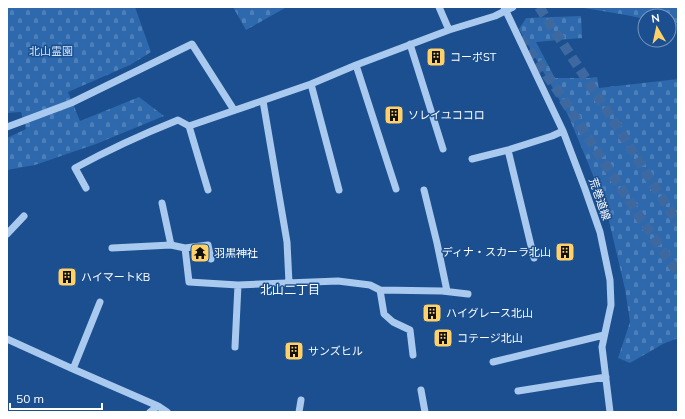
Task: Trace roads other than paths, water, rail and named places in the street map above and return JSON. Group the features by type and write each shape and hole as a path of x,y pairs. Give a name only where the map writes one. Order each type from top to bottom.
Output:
{"street":[{"path":"439,7 449,30"},
{"path":"188,126 311,84 410,44 495,16 505,9 512,7"},
{"name":"荒巻道線","path":"505,9 563,131 586,189 600,232 610,280 611,305 602,347 610,412"},
{"path":"7,128 71,103 192,44 234,110"},
{"path":"410,44 443,149"},
{"path":"356,65 396,189"},
{"path":"311,84 339,190"},
{"path":"263,101 286,242 289,283"},
{"path":"86,188 75,168 157,128 178,120 188,126 208,190"},
{"path":"472,159 508,150 563,131"},
{"path":"508,150 534,258"},
{"path":"424,190 447,292"},
{"path":"162,203 171,245"},
{"path":"7,234 24,216"},
{"path":"112,248 171,245 185,248 208,245 211,259"},
{"path":"185,248 189,282 238,285 338,281 370,285 380,290 468,294"},
{"path":"235,347 238,285"},
{"path":"380,290 384,314 392,322 410,330 413,355"},
{"path":"72,369 100,302"},
{"path":"493,362 604,335"},
{"path":"7,339 158,406 167,412"},
{"path":"518,391 606,377"},
{"path":"421,390 425,412"},
{"path":"299,412 302,400"},
{"path":"150,412 158,406"}],"tunnel":[{"path":"539,7 617,126 678,224"},
{"path":"520,38 558,91 678,273"}],"place":[{"name":"コーポST","path":"436,57"},
{"name":"ソレイユココロ","path":"394,115"},
{"name":"ディナ・スカーラ北山","path":"565,252"},
{"name":"羽黒神社","path":"200,253"},
{"name":"ハイマートKB","path":"67,277"},
{"name":"ハイグレース北山","path":"432,313"},
{"name":"コテージ北山","path":"443,338"},
{"name":"サンズヒル","path":"294,351"}],"district":[{"name":"北山二丁目","path":"290,289"}],"park label":[{"name":"北山霊園","path":"51,51"}]}
